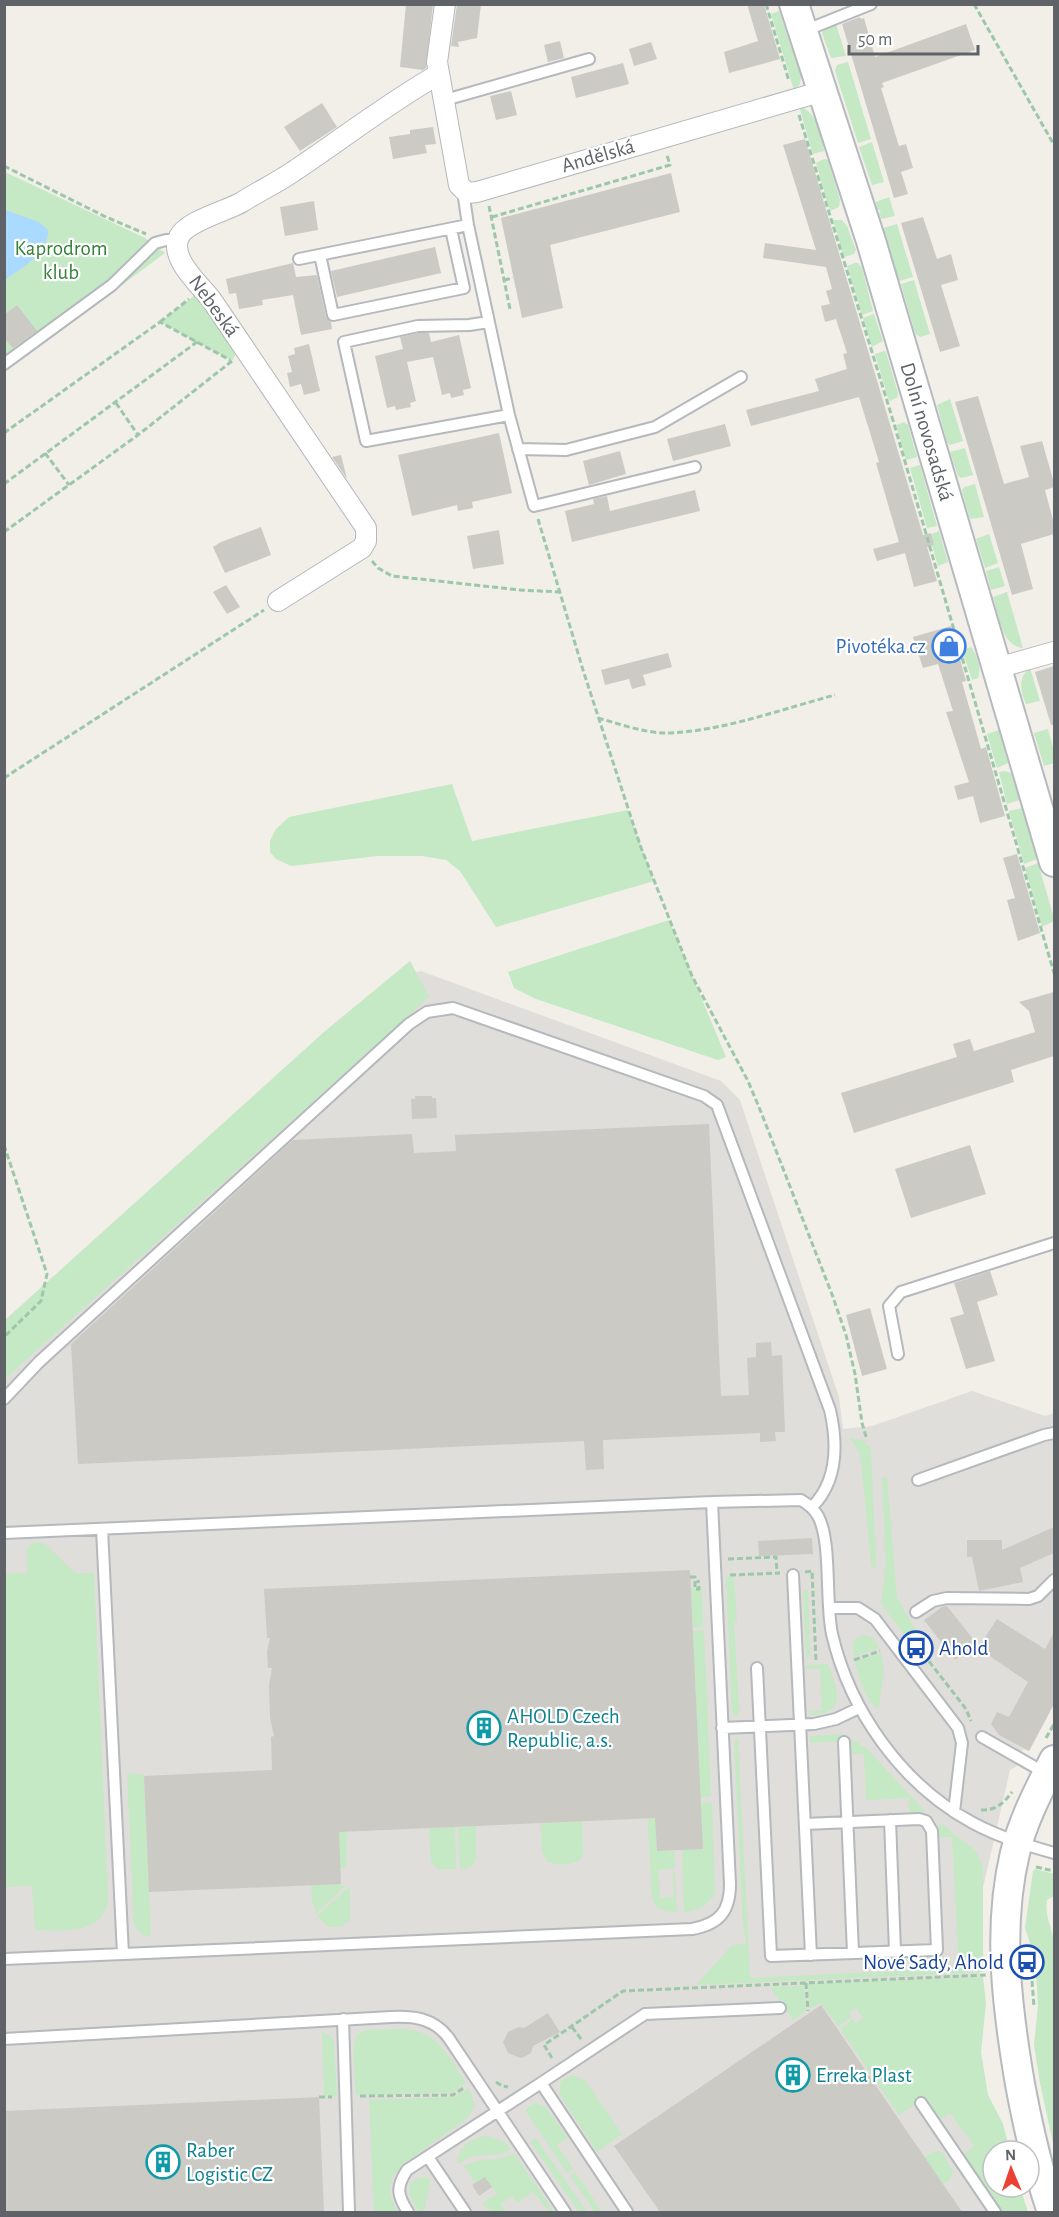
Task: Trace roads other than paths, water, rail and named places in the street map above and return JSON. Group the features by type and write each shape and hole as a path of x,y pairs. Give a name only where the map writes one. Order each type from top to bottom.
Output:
{"main road":[{"name":"Dolní novosadská","path":"795,4 871,241 1054,861"},
{"path":"1051,1767 1025,1821 1024,1856 1012,1869 1006,1912 1009,2013 1027,2121 1047,2172 1052,2212"}],"street":[{"path":"445,4 438,52 439,74 457,179 463,191"},
{"path":"168,241 187,228 238,204 291,174 439,74"},
{"name":"Andělská","path":"463,191 477,192 823,91"},
{"name":"Nebeská","path":"168,241 176,245 178,255 203,289 237,353 366,528 366,541 362,548 278,601"},
{"path":"997,668 1054,652"}],"lane":[{"path":"804,31 871,4"},
{"path":"445,100 589,58"},
{"path":"463,191 468,225 509,414 534,506 695,467"},
{"path":"299,259 468,225"},
{"path":"320,255 333,315 464,288 451,229"},
{"path":"4,364 112,285 151,246 168,241"},
{"path":"489,322 469,325 418,326 344,342 366,441 509,414"},
{"path":"518,449 566,450 655,427 741,377"},
{"path":"4,1399 39,1362 409,1024 427,1012 453,1008 704,1096 717,1105 830,1410 835,1441 833,1470 826,1491 812,1507"},
{"path":"898,1354 889,1306 902,1292 1054,1243"},
{"path":"918,1480 1054,1433"},
{"path":"4,1533 801,1500 812,1507 818,1516 822,1531 828,1608 839,1660 859,1708 902,1766 954,1812 1024,1856 1054,1853"},
{"path":"4,1959 680,1929 704,1926 721,1916 728,1907 730,1897 712,1502"},
{"path":"102,1529 123,1954"},
{"path":"793,1575 812,1955"},
{"path":"916,1612 933,1601 947,1598 1029,1599 1038,1596 1054,1580"},
{"path":"828,1608 858,1608 876,1619 958,1728 962,1743 954,1812"},
{"path":"757,1668 771,1956 937,1950 931,1827 926,1821 919,1819 805,1824"},
{"path":"722,1728 800,1725 836,1719 859,1708"},
{"path":"982,1737 1051,1767"},
{"path":"844,1742 853,1953"},
{"path":"890,1820 896,1951"},
{"path":"408,2212 400,2196 399,2183 407,2170 645,2014 780,2008"},
{"path":"4,2039 343,2019 410,2017 433,2023 448,2037 565,2212"},
{"path":"343,2019 349,2212"},
{"path":"541,2083 627,2212"},
{"path":"921,2103 995,2212"},
{"path":"428,2157 465,2212"}],"water":[{"path":"5,210 39,222 48,230 47,239 39,253 5,280"}],"place":[{"name":"Pivotéka.cz","path":"949,646"},
{"name":"Ahold","path":"916,1648"},
{"name":"AHOLD Czech Republic, a.s.","path":"484,1728"},
{"name":"Nové Sady, Ahold","path":"1027,1962"},
{"name":"Erreka Plast","path":"793,2075"},
{"name":"Raber Logistic CZ","path":"163,2162"}],"park label":[{"name":"Kaprodrom klub","path":"61,260"}]}
